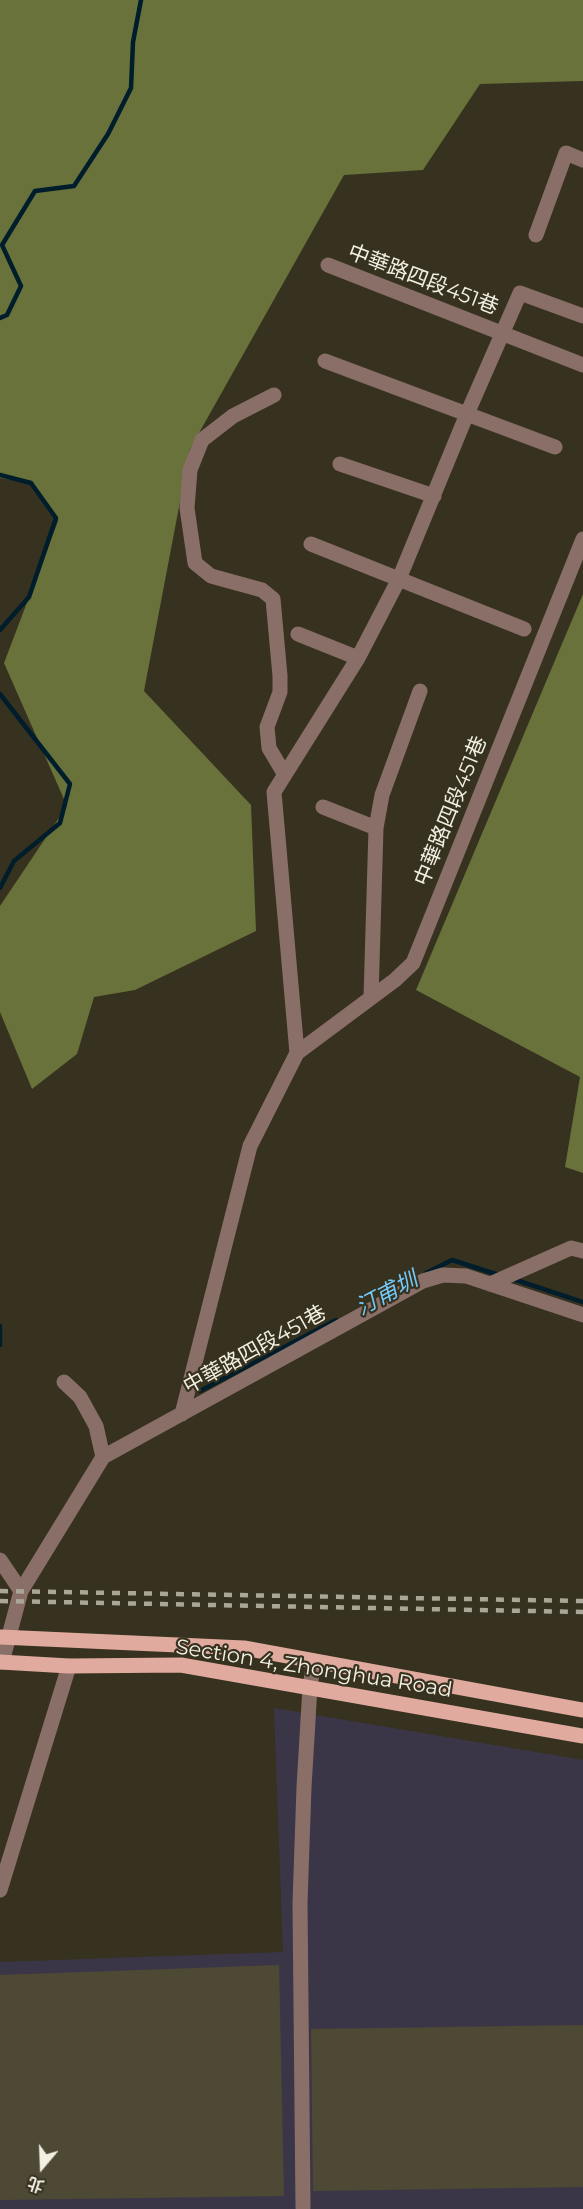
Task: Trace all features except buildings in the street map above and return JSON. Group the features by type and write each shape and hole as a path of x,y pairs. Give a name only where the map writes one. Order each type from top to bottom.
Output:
{"main road":[{"name":"Section 4, Zhonghua Road","path":"4,1637 244,1648 583,1710"},
{"name":"Section 4, Zhonghua Road","path":"1,1662 69,1666 181,1665 583,1736"}],"lane":[{"path":"536,235 566,153 583,160"},
{"name":"中華路四段451巷","path":"328,265 583,365"},
{"name":"中華路四段451巷","path":"297,1053 274,792 358,658 399,579 520,293 583,316"},
{"path":"325,361 555,447"},
{"path":"274,395 233,416 202,440 190,470 187,508 195,563 211,576 262,590 273,599 280,692 267,727 269,748 285,775"},
{"path":"340,464 434,496"},
{"name":"中華路四段451巷","path":"182,1414 250,1146 297,1053 395,980 413,963 583,538"},
{"path":"311,544 524,629"},
{"path":"298,634 358,658"},
{"path":"371,998 376,828 382,795 420,691"},
{"path":"322,807 376,828"},
{"path":"490,1284 571,1248 583,1251"},
{"name":"中華路四段451巷","path":"1,1662 4,1637 21,1591 103,1457 423,1281 443,1275 466,1276 583,1315"},
{"path":"64,1382 80,1397 96,1426 103,1457"},
{"path":"0,1560 21,1591"},
{"path":"303,2207 300,1903 304,1787 310,1687 314,1661"},
{"path":"0,1890 69,1666"}],"shaded area":[{"path":"274,1708 583,1760 583,2209 0,2209 0,1962 283,1952"}],"green space":[{"path":"0,0 583,0 583,81 480,84 423,170 344,175 190,449 144,691 251,805 256,931 135,990 94,997 77,1054 32,1089 0,1012 0,906 67,806 4,663 58,521 31,483 0,478"},
{"path":"583,594 583,1173 565,1167 580,1077 416,990"}],"waterway":[{"path":"0,318 7,315 21,286 2,245 35,191 74,186 108,134 131,88 133,42 141,0"},
{"path":"0,475 31,483 56,518 29,597 0,630"},
{"path":"0,694 70,784 60,823 14,861 0,888"},
{"name":"汀甫圳","path":"426,1273 452,1260 499,1275"},
{"name":"汀甫圳","path":"513,1279 583,1302"},
{"name":"汀甫圳","path":"200,1391 336,1320"},
{"path":"0,1326 0,1345"}],"railway":[{"path":"0,1591 583,1601"},
{"path":"0,1601 583,1612"}]}
